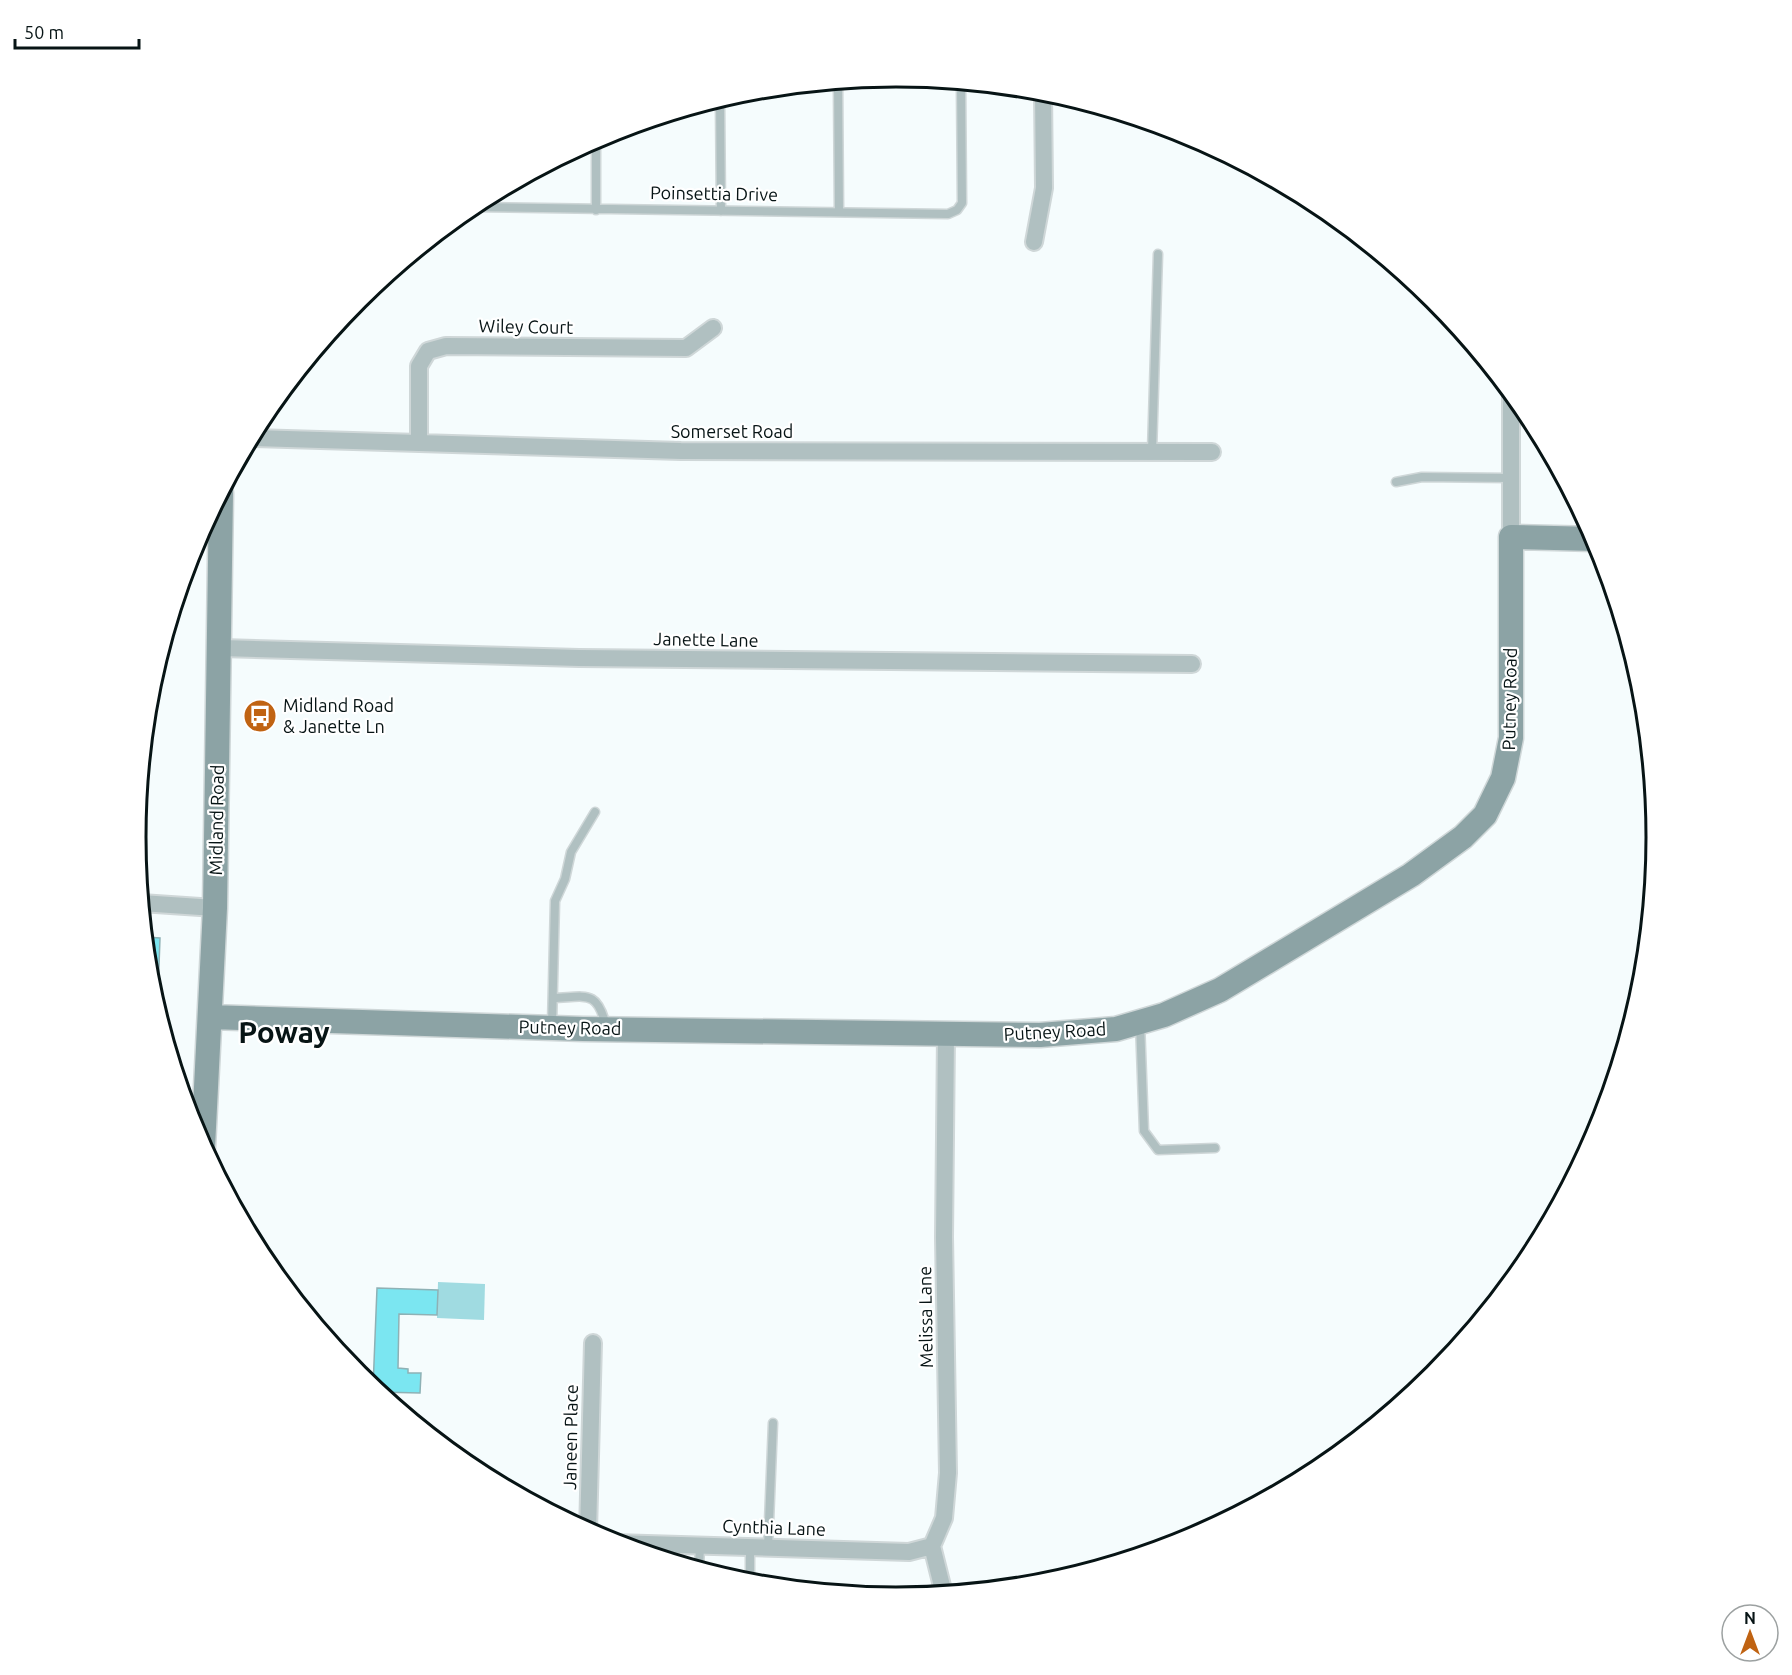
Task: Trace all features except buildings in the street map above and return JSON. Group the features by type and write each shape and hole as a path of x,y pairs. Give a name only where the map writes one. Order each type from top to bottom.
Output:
{"street":[{"path":"1034,242 1044,188 1043,101"},
{"name":"Wiley Court","path":"419,444 419,366 428,351 446,346 686,348 713,328"},
{"name":"Putney Road","path":"210,1017 552,1028 946,1035 1078,1034 1140,1023 1184,1008 1230,984 1411,875 1463,837 1485,815 1503,778 1511,738 1511,408"},
{"name":"Somerset Road","path":"261,438 693,451 1212,452"},
{"name":"Midland Road","path":"204,1127 215,908 221,648 220,512"},
{"path":"1511,537 1583,538"},
{"name":"Janette Lane","path":"221,648 579,658 1191,664"},
{"path":"149,904 215,908"},
{"name":"Melissa Lane","path":"932,1546 944,1518 948,1473 944,1237 946,1035"},
{"name":"Janeen Place","path":"588,1522 593,1343"},
{"name":"Cynthia Lane","path":"643,1544 909,1552 932,1546"},
{"path":"932,1546 942,1586"}],"lane":[{"path":"838,90 839,212"},
{"name":"Poinsettia Drive","path":"488,207 948,214 957,210 962,202 961,90"},
{"path":"720,108 721,211"},
{"path":"596,150 596,210"},
{"path":"1152,452 1158,254"},
{"path":"1396,482 1422,477 1509,478"},
{"path":"552,1028 555,901 565,879 571,852 595,812"},
{"path":"553,998 592,999 601,1006 607,1029"},
{"path":"1140,1023 1144,1131 1158,1150 1215,1148"},
{"path":"768,1547 773,1423"},
{"path":"699,1561 700,1545"},
{"path":"750,1546 750,1574"}],"shaded area":[{"path":"438,1282 485,1284 484,1320 437,1318"}],"place":[{"name":"Midland Road & Janette Ln","path":"260,716"}],"district":[{"name":"Poway","path":"284,1033"}]}
